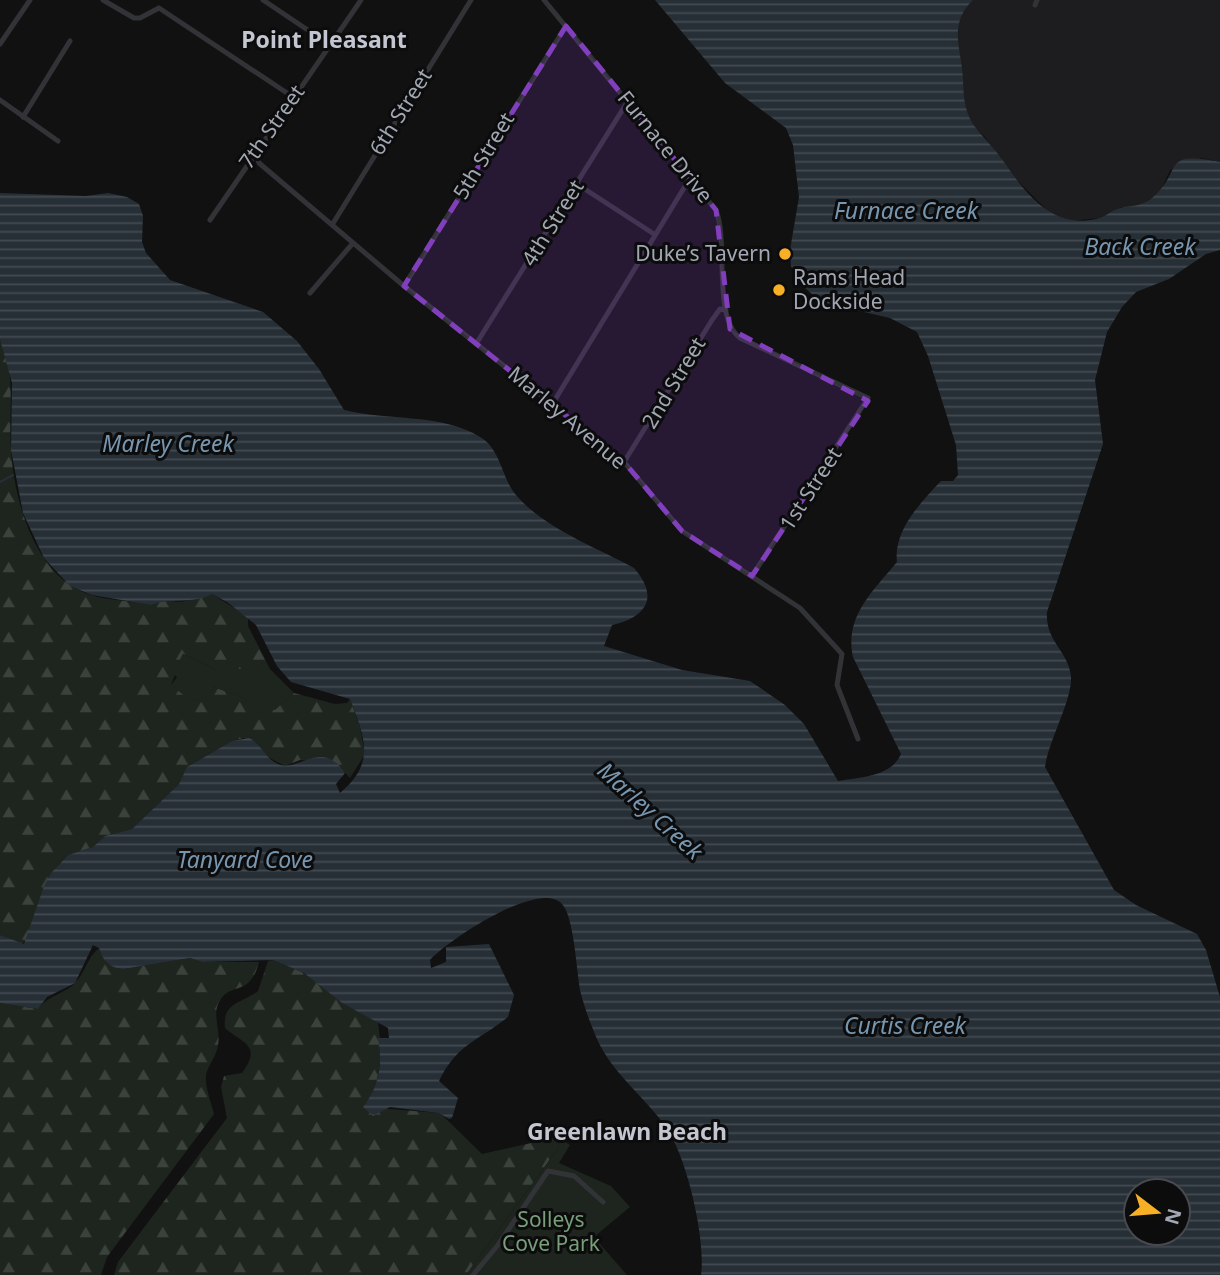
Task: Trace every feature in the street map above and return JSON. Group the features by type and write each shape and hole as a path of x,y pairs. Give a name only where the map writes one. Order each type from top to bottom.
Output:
{"street":[{"path":"0,44 30,0"},
{"path":"103,0 134,18 140,18 159,8 163,0"},
{"path":"263,0 330,45"},
{"name":"7th Street","path":"210,220 360,0"},
{"name":"6th Street","path":"332,225 471,0"},
{"name":"Furnace Drive","path":"544,0 716,210 722,227 726,310 730,329 740,338 866,396 868,401"},
{"path":"159,8 293,97"},
{"name":"5th Street","path":"404,286 559,33 566,26"},
{"path":"23,117 69,41"},
{"path":"0,100 58,141"},
{"name":"4th Street","path":"476,344 628,101"},
{"name":"Marley Avenue","path":"255,151 258,163 404,286 624,462 674,523 695,541 800,608 842,654 837,685 858,738"},
{"path":"553,403 690,178"},
{"path":"577,184 654,234"},
{"path":"310,293 353,243"},
{"name":"2nd Street","path":"624,462 712,320 720,309 726,310"},
{"name":"1st Street","path":"752,576 868,401"},
{"path":"473,1275 498,1245 548,1171 574,1176 603,1202"}],"highlighted area":[{"path":"566,26 716,210 730,329 868,401 752,576 682,531 624,462 404,286"}],"shaded area":[{"path":"973,0 1220,0 1220,162 1202,158 1170,170 1161,190 1149,202 1134,207 1121,207 1099,218 1069,221 1052,215 1015,178 985,137 971,125 963,107 956,26 965,7"}],"green space":[{"path":"0,339 10,380 11,450 16,489 29,531 51,568 66,582 83,592 108,599 151,605 158,600 181,602 212,594 248,617 248,626 270,669 215,669 183,654 171,685 214,687 275,709 294,693 335,704 347,703 350,699 360,727 365,754 350,778 336,763 300,760 285,766 266,756 257,743 244,738 232,741 190,765 179,784 132,829 105,836 93,847 68,855 51,873 28,938 22,944 0,935"},
{"path":"183,654 215,669 270,669 294,693 275,710 214,687 209,698 191,701 171,685 177,677 172,673"},
{"path":"99,948 107,963 123,969 190,958 202,962 259,962 250,980 224,996 217,1007 218,1045 206,1076 214,1114 107,1257 101,1275 0,1275 0,1003 38,1009 74,984"},
{"path":"273,960 304,973 342,1003 378,1022 380,1066 370,1097 363,1107 440,1113 482,1154 558,1137 559,1147 466,1275 114,1275 118,1262 227,1118 221,1087 224,1076 242,1073 251,1056 248,1046 225,1028 225,1019 230,1008 258,991 268,961"},
{"name":"Solleys Cove Park","path":"558,1137 570,1145 559,1163 611,1186 630,1207 594,1237 627,1275 466,1275 559,1147"}],"water":[{"path":"655,0 973,0 965,9 958,28 964,96 970,118 1031,197 1053,214 1066,219 1096,219 1117,209 1147,202 1161,189 1180,161 1201,159 1220,162 1220,250 1206,254 1169,279 1136,292 1122,307 1107,332 1095,380 1103,444 1047,612 1050,631 1066,660 1071,677 1068,697 1045,767 1114,890 1136,905 1197,934 1206,950 1220,997 1220,1275 701,1275 698,1221 681,1158 658,1116 603,1051 581,994 569,918 560,902 548,898 532,900 492,916 454,940 430,960 431,968 446,962 446,947 489,944 514,995 508,1017 461,1051 439,1081 458,1098 452,1118 449,1119 439,1113 390,1107 373,1116 363,1107 373,1091 378,1074 378,1038 389,1038 388,1028 342,1003 304,973 273,960 202,962 190,958 123,969 107,963 99,948 93,945 75,983 47,997 38,1009 0,1003 0,935 24,944 51,873 68,855 93,847 105,836 132,829 179,784 187,767 232,741 249,738 278,764 286,766 319,757 336,763 345,773 336,784 340,793 359,771 364,749 360,726 350,699 291,682 277,666 256,625 227,602 212,594 151,605 92,595 70,586 44,558 23,513 11,450 12,383 0,339 0,193 86,196 108,193 127,197 139,204 143,216 142,242 146,253 170,280 263,312 297,341 319,369 344,410 449,424 480,437 497,456 511,488 528,507 556,528 634,568 642,579 646,588 646,605 633,617 612,625 604,646 682,670 750,681 785,705 804,724 838,781 883,772 896,762 901,754 853,657 853,629 870,594 897,562 899,539 910,518 941,481 953,481 958,475 956,445 928,356 917,332 890,318 821,302 805,288 791,266 790,250 799,197 793,145 786,128 725,83"}],"waterway":[{"path":"0,482 13,475"}],"place":[{"name":"Duke’s Tavern","path":"785,254"},
{"name":"Rams Head Dockside","path":"779,290"}],"district":[{"name":"Point Pleasant","path":"324,40"},
{"name":"Greenlawn Beach","path":"627,1132"}],"water label":[{"name":"Furnace Creek","path":"906,211"},
{"name":"Back Creek","path":"1140,247"},
{"name":"Marley Creek","path":"168,444"},
{"name":"Marley Creek","path":"650,811"},
{"name":"Tanyard Cove","path":"245,860"},
{"name":"Curtis Creek","path":"905,1026"}]}
